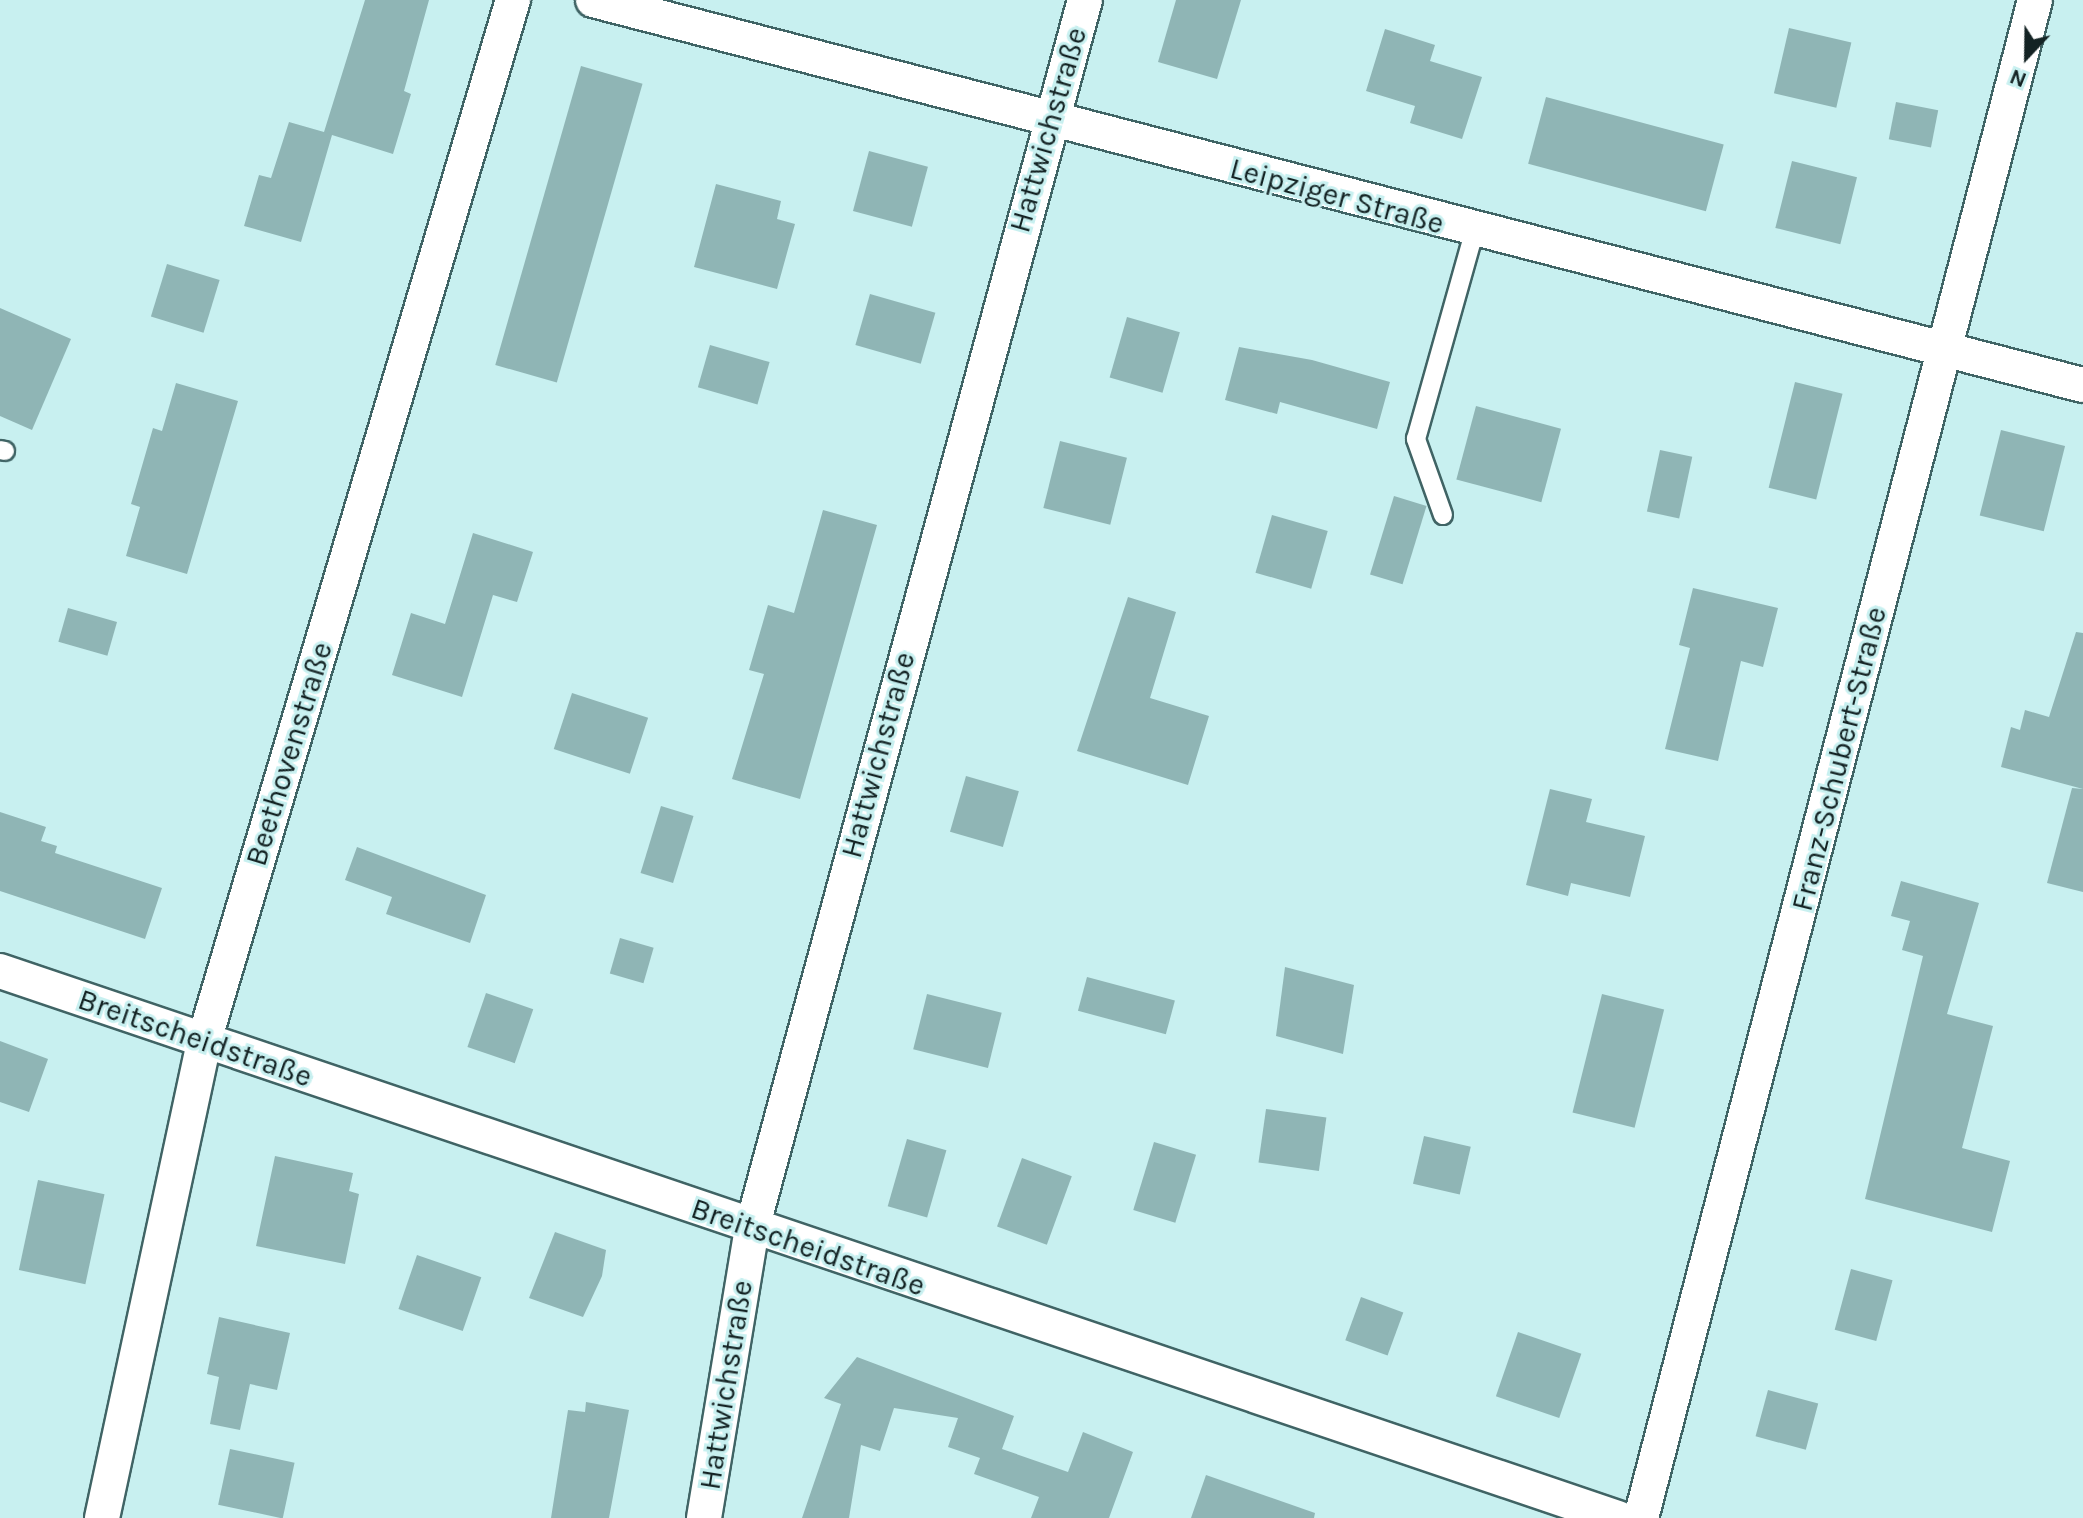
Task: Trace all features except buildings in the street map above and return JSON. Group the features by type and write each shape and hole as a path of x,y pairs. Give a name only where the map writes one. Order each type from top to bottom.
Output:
{"street":[{"name":"Beethovenstraße","path":"102,1518 204,1041 513,0"},
{"name":"Leipziger Straße","path":"593,0 1474,232 2083,385"},
{"name":"Hattwichstraße","path":"704,1518 752,1228 1049,120 1085,0"},
{"name":"Franz-Schubert-Straße","path":"1641,1518 2035,0"},
{"name":"Breitscheidstraße","path":"0,971 752,1228 1618,1518"}],"lane":[{"path":"1443,515 1416,439 1474,232"}]}
